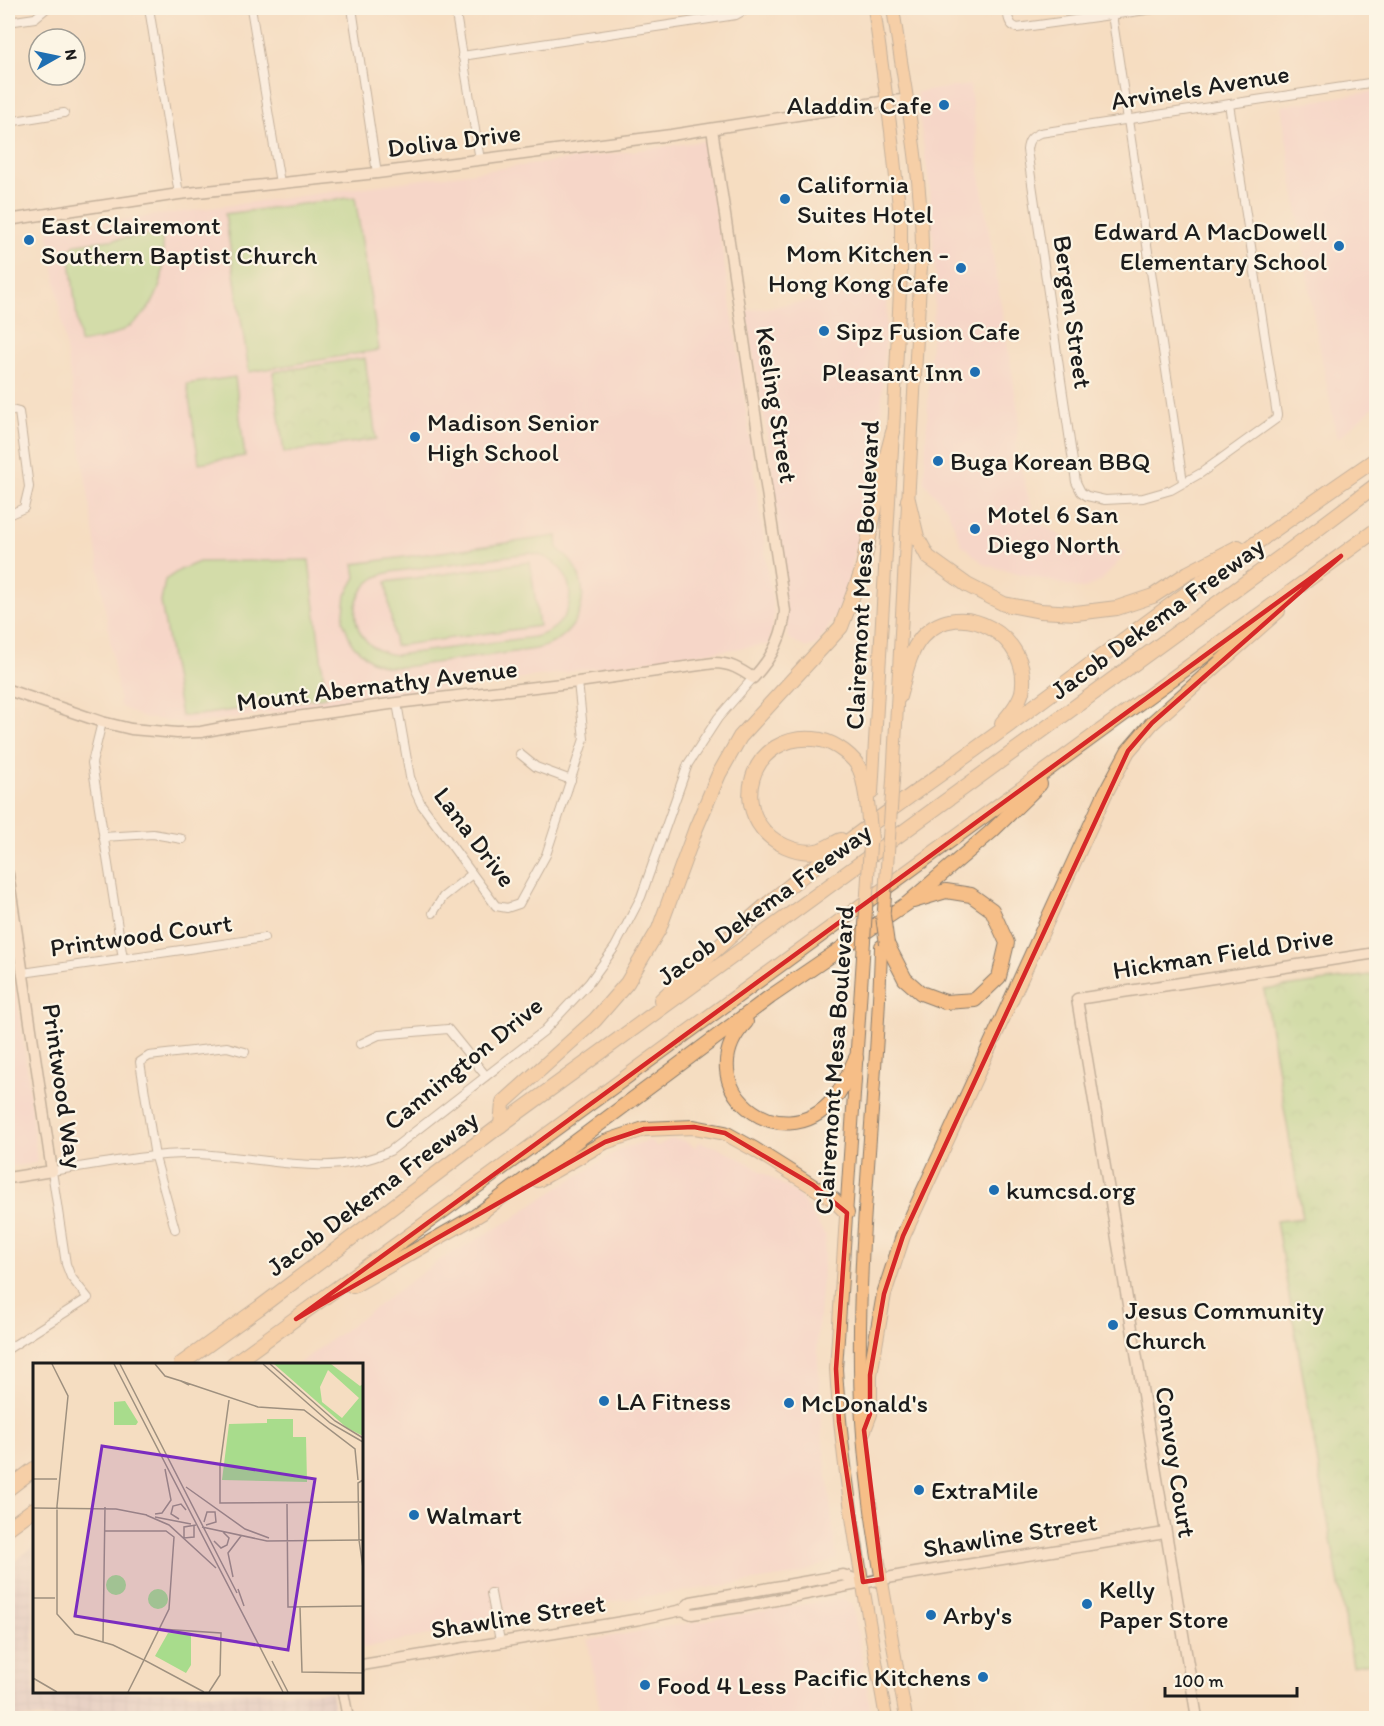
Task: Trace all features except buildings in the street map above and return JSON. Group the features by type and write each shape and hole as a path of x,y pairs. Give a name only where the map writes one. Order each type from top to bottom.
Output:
{"highway":[{"path":"501,1125 503,1103 595,1020 627,983 659,929 696,828 719,774 740,737 841,627 862,571 893,432"},
{"path":"617,1041 726,939 787,888 868,834 969,754 1280,524 1377,459"},
{"name":"Jacob Dekema Freeway","path":"184,1363 501,1125 1377,485"},
{"path":"908,500 917,537 928,557 967,585 1004,604 1040,611 1076,613 1117,608 1153,596 1188,573 1280,524"},
{"path":"236,1363 1377,530"},
{"path":"864,1430 870,1414 870,1375 884,1294 903,1236 1105,794 1128,752 1152,723 1341,556"},
{"path":"899,697 911,654 923,636 933,628 945,622 972,620 996,631 1014,650 1021,663 1022,694 1003,722 969,754"},
{"path":"806,739 823,741 840,748 860,768 869,797 868,834 816,851 796,851 774,841 762,829 754,814 751,777 759,763 771,750 787,741 806,739"},
{"path":"476,1216 770,997 908,903 992,831 1078,748"},
{"path":"883,916 884,945 905,979 921,993 945,1002 975,1000 999,977 1007,943 992,910 971,895 946,891 908,903"},
{"path":"770,997 737,1031 728,1057 727,1074 734,1092 753,1113 782,1123 814,1115 834,1099 856,1059"},
{"path":"296,1319 605,1142 644,1129 694,1127 725,1133 833,1199 847,1213"},
{"path":"8,1489 33,1470"},
{"path":"8,1528 33,1510"}],"main road":[{"name":"Clairemont Mesa Boulevard","path":"869,797 901,271 901,225 874,8"},
{"name":"Clairemont Mesa Boulevard","path":"883,916 899,697 922,246 922,216 893,8"},
{"name":"Clairemont Mesa Boulevard","path":"868,834 863,957 836,1369 839,1422 848,1496 886,1719"},
{"name":"Clairemont Mesa Boulevard","path":"884,945 861,1286 860,1369 869,1493 906,1719"}],"street":[{"path":"8,22 35,18 47,8"},
{"path":"149,8 179,194"},
{"path":"251,8 280,183"},
{"path":"352,8 377,173"},
{"path":"455,8 480,159"},
{"path":"462,56 736,15 748,8"},
{"path":"1007,8 1008,19 1013,27 1017,28 1112,11 1161,8"},
{"path":"1112,11 1183,482 1201,473 1276,419 1278,414 1229,104"},
{"name":"Arvinels Avenue","path":"1031,137 1040,133 1377,82"},
{"name":"Doliva Drive","path":"8,220 179,194 377,173 712,129 887,101 906,100"},
{"path":"8,122 64,113"},
{"name":"Kesling Street","path":"712,129 785,611 784,628 777,644 765,665 753,678"},
{"name":"Bergen Street","path":"1031,137 1027,150 1076,482 1081,492 1087,496 1105,500 1143,498 1170,490 1183,482"},
{"path":"8,409 19,412 30,487 24,508 8,515"},
{"name":"Mount Abernathy Avenue","path":"8,690 102,722 131,729 177,733 201,732 397,703 578,682 714,663 738,667 753,678"},
{"name":"Cannington Drive","path":"8,1178 155,1156 190,1154 330,1166 371,1160 390,1151 544,1031 589,983 615,947 641,897 688,764 718,718 753,678"},
{"path":"520,754 536,767 571,780 584,738 578,682"},
{"name":"Lana Drive","path":"397,703 410,777 421,804 496,906 507,908 519,904 546,855 571,780"},
{"path":"102,722 92,763 123,959"},
{"path":"103,837 153,834 182,838"},
{"name":"Printwood Way","path":"8,874 66,1264 71,1277 88,1298 8,1349"},
{"path":"433,913 443,897 472,874"},
{"name":"Printwood Court","path":"23,973 264,938"},
{"name":"Hickman Field Drive","path":"1077,999 1377,953"},
{"name":"Convoy Court","path":"1077,999 1197,1719"},
{"path":"360,1044 379,1035 448,1029 486,1076"},
{"path":"176,1228 155,1156 140,1062 149,1056 227,1047 245,1052"},
{"name":"Shawline Street","path":"363,1665 682,1610 692,1614 740,1607 846,1588 862,1582 1165,1533"},
{"path":"490,1593 500,1641"},
{"path":"343,1693 348,1719"}],"highlighted area":[{"path":"1341,556 1152,723 1128,751 903,1236 884,1294 870,1375 870,1414 864,1430 882,1579 863,1582 839,1422 836,1369 847,1213 813,1185 725,1133 694,1127 644,1129 605,1142 296,1319"}],"shaded area":[{"path":"970,85 982,189 1019,416 1016,452 1035,520 1076,545 1128,551 1101,581 1082,589 985,565 962,545 947,509 924,482 936,284 930,193 916,92"},
{"name":"Edward A MacDowell Elementary School","path":"1376,91 1376,405 1337,439 1313,311 1281,106"},
{"name":"Madison Senior High School","path":"705,141 736,338 774,615 770,644 191,724 141,717 120,706 48,230"},
{"path":"888,289 881,416 851,570 840,611 818,644 806,648 788,638 783,593 782,550 766,430 746,311"},
{"path":"8,937 28,1076 37,1163 8,1167"},
{"path":"671,1139 682,1140 695,1147 700,1142 720,1148 799,1195 826,1236 817,1338 822,1435 837,1559 796,1575 600,1603 363,1648 363,1363 299,1363 441,1259 513,1219 531,1205 621,1149 650,1140 657,1146"},
{"path":"33,1547 33,1693 331,1693 336,1718 8,1718 8,1567"},
{"path":"842,1598 853,1605 872,1718 601,1718 588,1640"}],"green space":[{"path":"355,197 379,350 249,372 225,214"},
{"path":"161,234 163,268 161,283 148,309 124,330 105,338 80,343 69,251 76,244"},
{"path":"365,358 376,439 284,453 273,372"},
{"path":"235,377 245,456 199,463 187,384"},
{"path":"557,536 558,549 571,562 579,576 582,591 581,606 576,621 566,633 553,643 536,649 404,667 387,667 371,661 352,644 343,621 346,595 356,577 354,564","holes":["530,553 547,558 559,567 567,579 570,593 568,607 562,620 550,630 534,637 396,655 379,650 367,641 359,629 356,615 357,601 364,588 375,578 391,572"]},
{"path":"309,560 326,697 181,716 161,602 165,580 180,570 199,562"},
{"path":"530,562 539,626 395,646 386,582"},
{"path":"1376,974 1376,1662 1353,1666 1276,1221 1303,1218 1264,990"}],"place":[{"name":"Aladdin Cafe","path":"944,105"},
{"name":"California Suites Hotel","path":"785,199"},
{"name":"East Clairemont Southern Baptist Church","path":"29,240"},
{"name":"Edward A MacDowell Elementary School","path":"1339,246"},
{"name":"Mom Kitchen - Hong Kong Cafe","path":"961,268"},
{"name":"Sipz Fusion Cafe","path":"824,331"},
{"name":"Pleasant Inn","path":"975,372"},
{"name":"Madison Senior High School","path":"415,437"},
{"name":"Buga Korean BBQ","path":"938,461"},
{"name":"Motel 6 San Diego North","path":"975,529"},
{"name":"kumcsd.org","path":"994,1190"},
{"name":"Jesus Community Church","path":"1113,1325"},
{"name":"LA Fitness","path":"604,1401"},
{"name":"McDonald's","path":"789,1403"},
{"name":"ExtraMile","path":"919,1490"},
{"name":"Walmart","path":"414,1515"},
{"name":"Kelly Paper Store","path":"1087,1604"},
{"name":"Arby's","path":"931,1615"},
{"name":"Pacific Kitchens","path":"983,1677"},
{"name":"Food 4 Less","path":"645,1685"}]}
